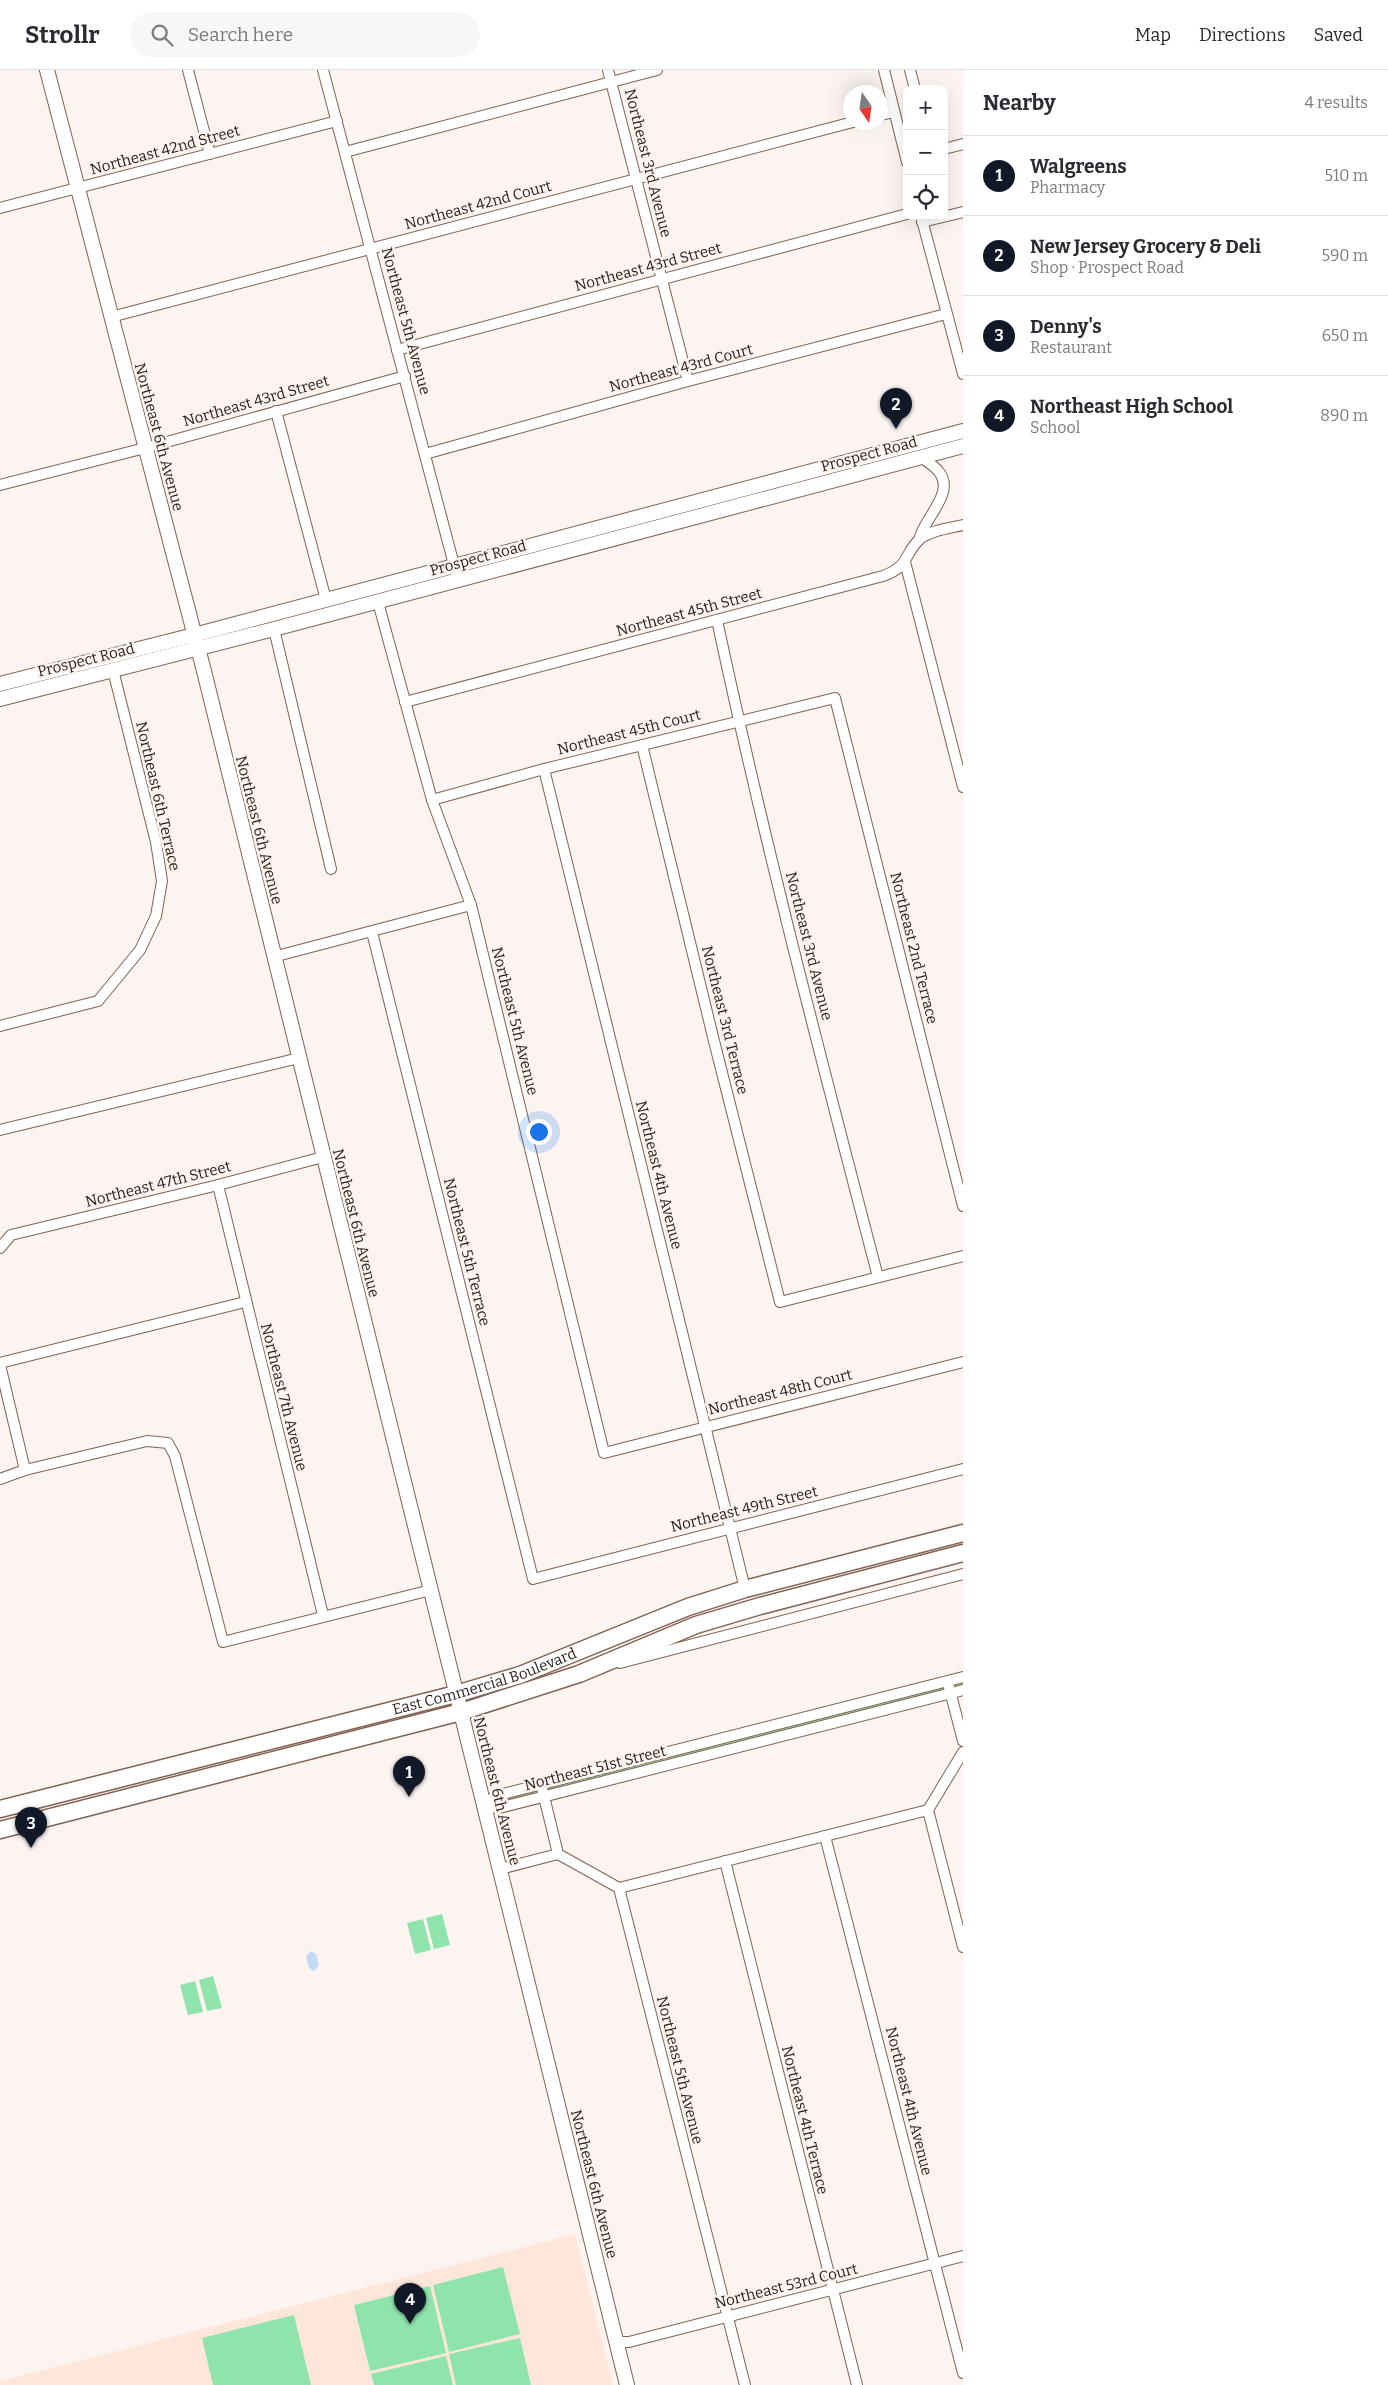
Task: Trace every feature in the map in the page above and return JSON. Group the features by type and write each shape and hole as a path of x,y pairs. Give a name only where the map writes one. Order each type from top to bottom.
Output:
{"main road":[{"name":"East Commercial Boulevard","path":"0,1809 456,1694 520,1675 688,1607 745,1589 963,1533"},
{"path":"881,1574 891,1563 963,1542"},
{"name":"East Commercial Boulevard","path":"0,1830 461,1712 579,1674 696,1625 760,1606 963,1553"},
{"path":"760,1606 762,1597 767,1592 830,1575 841,1564"},
{"path":"667,1637 667,1631 673,1624 728,1606 737,1600 745,1589"},
{"path":"192,1781 199,1771 212,1763 278,1746 294,1735"},
{"path":"91,1807 107,1793 172,1776 184,1768 186,1762"},
{"path":"0,1823 16,1813 61,1800 70,1794 71,1791"}],"street":[{"name":"Northeast 6th Avenue","path":"47,70 198,649 627,2385"},
{"path":"188,70 210,154"},
{"name":"Northeast 5th Avenue","path":"323,70 458,580"},
{"name":"Northeast 3rd Avenue","path":"608,70 688,381"},
{"path":"345,152 657,70"},
{"path":"884,70 903,147"},
{"path":"910,70 914,85"},
{"path":"888,113 894,112"},
{"name":"Northeast 42nd Street","path":"0,208 337,121"},
{"name":"Northeast 42nd Court","path":"111,317 843,125"},
{"path":"948,148 963,144"},
{"path":"948,214 963,212"},
{"name":"Northeast 43rd Street","path":"397,350 903,215"},
{"path":"921,220 963,374"},
{"name":"Northeast 43rd Court","path":"425,454 688,381 946,314"},
{"name":"Northeast 43rd Street","path":"0,485 145,448 405,376"},
{"path":"276,411 326,600"},
{"name":"Prospect Road","path":"0,684 194,635 963,431"},
{"name":"Prospect Road","path":"0,699 378,602 963,446"},
{"name":"Northeast 45th Street","path":"405,702 883,576 898,569 905,562 919,540 923,529 942,496 943,483 939,472 921,457"},
{"path":"716,497 720,511"},
{"path":"919,540 929,534 963,525"},
{"path":"905,562 963,787"},
{"name":"Northeast 5th Avenue","path":"378,602 432,800 471,905 604,1453"},
{"name":"Northeast 3rd Avenue","path":"717,620 738,720 810,1017 878,1277"},
{"path":"274,629 331,869"},
{"name":"Northeast 6th Terrace","path":"0,1026 98,1001 140,950 156,916 162,881 156,842 114,670"},
{"name":"Northeast 45th Court","path":"432,800 544,769 738,720 835,698"},
{"name":"Northeast 2nd Terrace","path":"835,698 963,1206"},
{"name":"Northeast 3rd Terrace","path":"642,745 780,1302 878,1277"},
{"name":"Northeast 4th Avenue","path":"544,769 745,1589"},
{"path":"273,957 471,905"},
{"name":"Northeast 5th Terrace","path":"372,932 533,1579"},
{"path":"0,1130 299,1058"},
{"name":"Northeast 47th Street","path":"1,1246 11,1235 218,1185 324,1157"},
{"name":"Northeast 7th Avenue","path":"218,1185 245,1302 323,1615"},
{"path":"878,1277 963,1256"},
{"path":"25,1470 0,1364 245,1302"},
{"name":"Northeast 48th Court","path":"604,1453 963,1362"},
{"path":"0,1479 25,1470 147,1441 168,1443 175,1456 223,1642 323,1615 430,1590"},
{"name":"Northeast 49th Street","path":"533,1579 730,1527 963,1469"},
{"path":"579,1674 963,1574"},
{"path":"760,1606 763,1626"},
{"name":"Northeast 51st Street","path":"484,1806 495,1796 779,1722 963,1677"},
{"path":"947,1681 963,1741"},
{"name":"Northeast 51st Street","path":"484,1806 499,1808 963,1690"},
{"path":"779,1722 783,1736"},
{"path":"500,1869 558,1854 619,1888 928,1810 963,1752"},
{"path":"541,1784 558,1854"},
{"path":"928,1810 963,1947"},
{"name":"Northeast 4th Avenue","path":"825,1836 963,2373"},
{"name":"Northeast 4th Terrace","path":"725,1861 857,2385"},
{"name":"Northeast 5th Avenue","path":"619,1888 744,2385"},
{"name":"Northeast 53rd Court","path":"616,2342 629,2342 963,2256"}],"shaded area":[{"path":"575,2234 613,2385 0,2385 0,2381"}],"green space":[{"path":"963,1679 963,1688 501,1804 500,1797"},
{"path":"442,1914 450,1945 434,1949 426,1918"},
{"path":"423,1919 431,1950 415,1954 407,1923"},
{"path":"213,1976 222,2008 207,2011 199,1980"},
{"path":"195,1981 203,2012 188,2015 180,1985"},
{"path":"503,2267 520,2334 449,2352 433,2285"},
{"path":"430,2286 446,2353 370,2371 354,2305"},
{"path":"294,2315 311,2385 213,2385 202,2338"},
{"path":"520,2338 531,2385 456,2385 449,2354"},
{"path":"446,2356 453,2385 374,2385 371,2374"}],"water":[{"path":"310,1951 316,1954 319,1965 314,1971 309,1968 306,1957"}],"place":[{"name":"New Jersey Grocery & Deli","path":"896,429"},
{"name":"Walgreens","path":"409,1797"},
{"name":"Denny's","path":"31,1848"},
{"name":"Northeast High School","path":"410,2324"}]}
